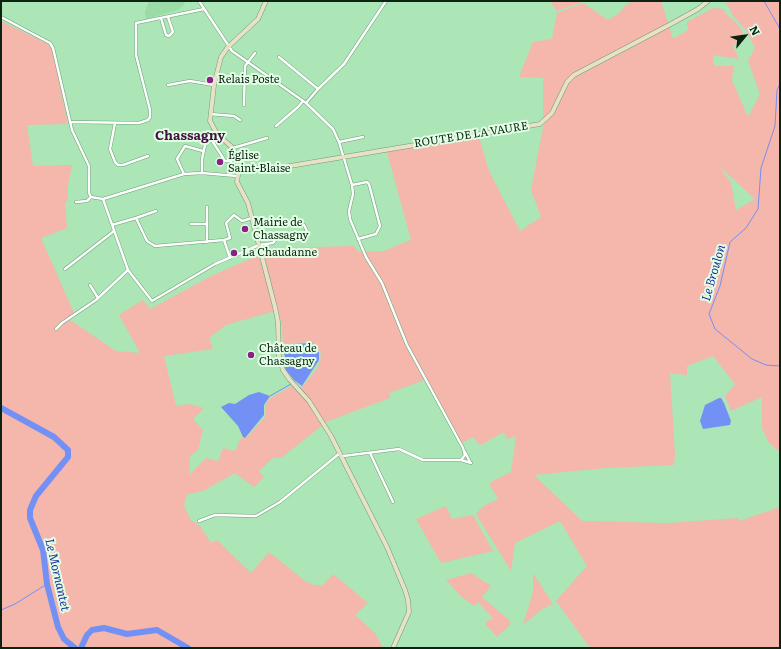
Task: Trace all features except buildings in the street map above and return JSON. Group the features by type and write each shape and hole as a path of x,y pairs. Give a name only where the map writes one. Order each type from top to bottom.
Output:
{"street":[{"path":"198,1 228,47 247,63 306,103 329,123 340,142 352,185 353,194 349,215 358,239 366,257 382,283 407,345 471,463 461,460 424,460 399,449 342,455 280,502 256,516 215,515 199,521"},
{"path":"266,1 258,19 228,47 221,57 214,85 210,114 211,126 217,134 233,148 236,157 239,168 237,176 238,182 248,201 278,322 280,357 283,370 290,380 309,400 342,455 387,547 408,600 407,618 393,648"},
{"path":"306,103 344,64 386,1"},
{"name":"ROUTE DE LA VAURE","path":"239,168 277,168 344,158 401,146 540,124 552,113 567,82 574,75 672,24 698,9 708,1"},
{"path":"70,122 143,123 150,117 136,55 135,26 138,22 204,9"},
{"path":"1,17 50,43 53,48 75,138 90,166 89,193 91,197"},
{"path":"161,18 166,34 169,36 173,32 168,17"},
{"path":"244,105 245,66 255,53"},
{"path":"279,57 318,89"},
{"path":"168,85 190,81 214,85"},
{"path":"276,126 303,101"},
{"path":"210,114 234,116 240,120"},
{"path":"115,123 110,149 115,162 118,165 123,165 148,156"},
{"path":"202,173 203,151 205,145 217,134"},
{"path":"340,142 363,137"},
{"path":"233,148 266,138"},
{"path":"211,139 225,161 231,161 236,157"},
{"path":"184,174 177,159 185,146 203,151"},
{"path":"231,161 234,170"},
{"path":"91,197 103,199 184,174 202,173 237,176"},
{"path":"352,185 367,182 369,184 380,226 376,234 358,239"},
{"path":"76,202 87,201 91,197"},
{"path":"103,199 128,270 152,301 206,268 258,245 273,243 280,234 302,234 307,231 304,225"},
{"path":"207,207 207,242"},
{"path":"112,225 156,211"},
{"path":"136,218 147,242 155,246 224,240 230,238 226,223 234,215 242,221 252,218"},
{"path":"191,224 207,224"},
{"path":"65,269 114,231"},
{"path":"224,240 230,258"},
{"path":"56,329 62,323 98,298 128,270"},
{"path":"90,285 98,298"},
{"path":"461,460 464,458 464,452"},
{"path":"370,453 393,502"}],"shaded area":[{"path":"149,1 185,1 184,5 178,10 146,19 145,12"},
{"path":"550,1 585,1 557,11"},
{"path":"633,1 661,1 673,39 688,30 687,22 713,8 724,9 725,13 740,27 745,38 739,40 733,46 739,59 713,55 714,66 734,66 732,80 748,117 760,94 748,61 755,48 746,30 733,16 726,1 780,1 780,452 769,443 762,428 762,397 731,411 725,396 735,384 713,356 687,366 687,375 670,373 675,454 674,465 605,468 534,475 582,521 668,523 738,518 739,521 780,507 780,648 590,648 556,601 587,566 560,521 515,543 511,571 476,514 482,507 498,499 489,483 511,472 516,436 507,439 504,432 480,445 473,437 462,443 427,379 389,393 390,398 328,421 282,457 273,458 259,471 264,477 254,487 235,473 203,491 187,494 184,506 191,520 200,526 211,543 217,540 251,573 269,552 305,581 314,585 323,585 333,574 368,603 355,615 375,633 383,648 1,648 1,21 48,44 52,49 68,124 27,125 33,166 72,165 68,185 68,201 65,202 67,228 41,238 74,313 67,318 116,351 140,353 119,315 143,300 150,309 213,275 276,248 354,246 358,252 384,251 411,240 387,152 413,146 479,137 489,171 520,231 541,217 531,190 543,128 543,78 519,77 533,42 552,39 557,13 583,3 608,20 618,14 627,4","holes":["719,166 754,198 755,199 736,210 731,183","278,310 282,325 283,346 294,343 311,342 315,344 317,350 320,351 321,357 318,367 302,387 292,386 270,398 265,406 266,416 246,438 241,438 235,451 223,448 218,461 206,458 189,475 190,456 198,450 203,430 193,419 204,408 189,404 176,406 164,356 213,349 209,338 226,325"]},
{"path":"446,506 452,519 473,515 493,551 441,563 416,519"},
{"path":"471,573 491,586 482,597 510,621 510,625 497,637 485,624 493,618 478,602 474,606 462,597 446,580"},
{"path":"533,573 553,604 542,609 523,625 533,592"}],"water":[{"path":"294,344 314,344 316,351 319,352 319,360 302,386 294,380 286,370 282,358 285,357 283,348"},
{"path":"259,392 270,396 264,405 264,415 245,438 243,437 238,426 221,407 229,403 235,404 249,395"},
{"path":"721,398 724,403 731,421 730,425 703,429 700,421 705,405"}],"waterway":[{"name":"Le Broulon","path":"764,1 780,29"},
{"name":"Le Broulon","path":"780,84 777,90 775,126 761,168 758,209 746,228 730,242 720,286 709,314 715,329 752,359 766,365 780,366"},
{"path":"270,396 291,384"},
{"name":"Le Mornantet","path":"1,408 54,437 68,450 68,457 36,496 30,510 30,518 43,550 47,584 58,627 64,639 75,648"},
{"path":"1,610 15,604 47,584"},
{"name":"Le Mornantet","path":"81,648 87,635 92,630 104,628 127,634 157,630 188,648"}],"place":[{"name":"Relais Poste","path":"210,80"},
{"name":"Église Saint-Blaise","path":"220,162"},
{"name":"Mairie de Chassagny","path":"245,229"},
{"name":"La Chaudanne","path":"234,253"},
{"name":"Château de Chassagny","path":"251,355"}],"district":[{"name":"Chassagny","path":"190,136"}]}
